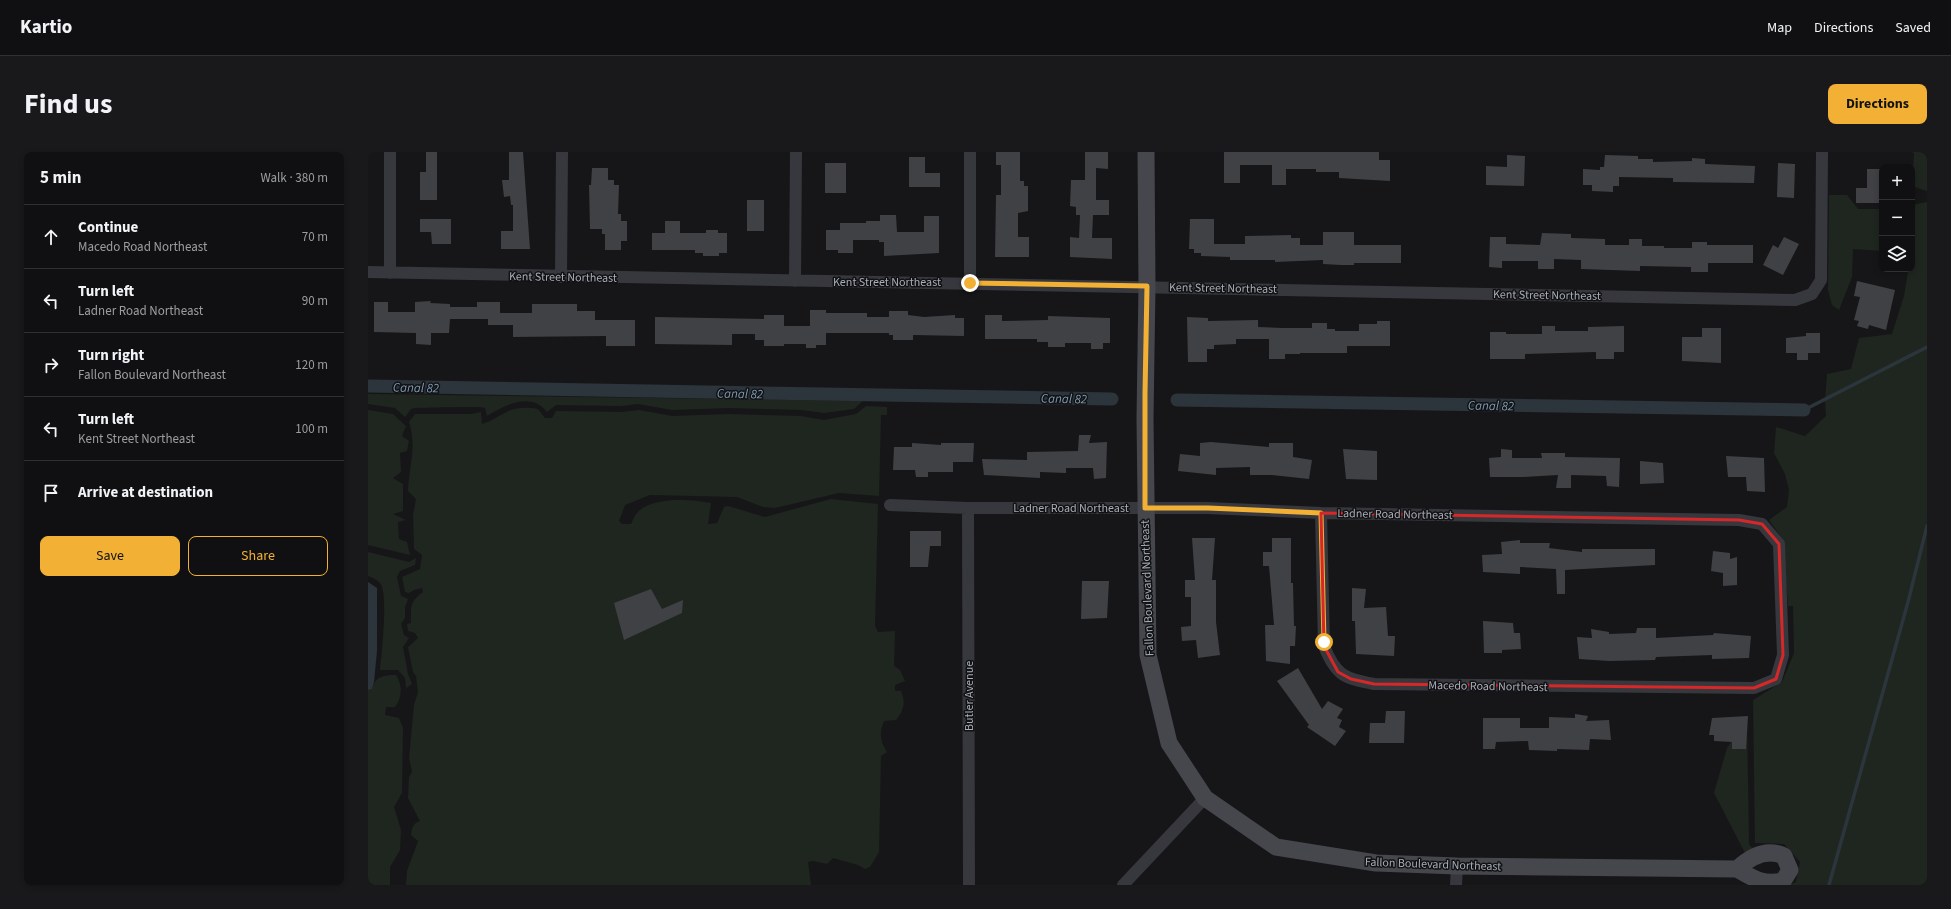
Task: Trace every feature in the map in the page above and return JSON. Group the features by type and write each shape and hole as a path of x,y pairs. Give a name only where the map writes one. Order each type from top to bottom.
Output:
{"street":[{"path":"390,152 390,273"},
{"path":"561,277 562,152"},
{"path":"794,281 796,152"},
{"path":"970,152 970,283"},
{"name":"Fallon Boulevard Northeast","path":"1146,152 1147,286 1145,508 1148,655 1169,742 1205,798 1276,847 1376,863 1457,866 1737,869"},
{"name":"Kent Street Northeast","path":"368,272 561,277 1147,286 1795,300 1812,294 1821,280 1822,152"},
{"name":"Ladner Road Northeast","path":"890,505 968,508 1208,508 1321,513 1739,520 1762,524 1779,544 1783,655"},
{"name":"Butler Avenue","path":"968,508 969,885"},
{"name":"Macedo Road Northeast","path":"1321,513 1324,646 1330,663 1338,672 1350,679 1374,684 1754,688 1776,679 1783,655"},
{"path":"1123,885 1205,798"},
{"path":"1456,885 1457,866"}],"highlighted area":[{"path":"1321,513 1739,520 1762,524 1779,544 1783,655 1776,679 1754,688 1374,684 1351,679 1338,672 1324,646"}],"shaded area":[{"path":"1910,152 1927,152 1927,191 1915,187 1914,153"},
{"path":"1829,195 1847,195 1858,209 1879,209 1879,251 1853,249 1852,277 1839,310 1832,305 1828,290"},
{"path":"1927,202 1927,885 1789,885 1796,882 1800,862 1784,844 1755,843 1753,700 1782,682 1794,653 1793,606 1788,606 1783,540 1769,520 1787,507 1789,490 1785,474 1774,453 1776,427 1805,436 1826,416 1825,401 1827,374 1851,369 1859,338 1892,334 1904,296 1908,272 1915,272 1915,204"},
{"path":"368,394 863,401 854,409 824,413 801,410 729,408 672,410 638,404 621,406 556,405 547,412 541,406 533,402 526,401 510,404 487,416 485,408 452,407 415,408 411,409 405,417 395,408 368,404"},
{"path":"866,406 887,407 887,415 881,415 879,496 839,493 775,508 763,507 737,497 650,495 625,505 619,521 622,524 631,524 636,514 643,508 662,501 672,500 693,500 711,503 708,524 717,523 724,507 728,506 765,517 831,499 878,504 875,626 878,632 895,631 894,666 900,670 905,681 895,685 895,691 901,691 904,703 901,713 896,720 884,721 881,729 882,741 887,752 881,756 879,852 870,867 865,869 858,865 833,858 827,864 813,861 808,862 811,885 406,885 407,871 418,841 411,835 412,830 414,824 420,821 408,798 409,777 412,772 409,758 414,705 418,692 416,676 413,672 408,647 418,638 415,633 408,631 407,624 411,623 411,609 413,602 423,592 422,588 409,593 405,592 402,577 420,569 422,555 414,549 413,515 416,499 408,491 412,448 409,422 415,414 471,414 481,412 482,424 511,410 525,408 538,409 545,418 552,418 556,411 621,412 639,410 672,416 729,414 801,416 824,420 856,414"},
{"path":"368,410 393,414 406,426 402,436 409,441 407,451 400,453 401,472 393,478 403,484 403,511 393,514 406,520 398,522 399,539 407,542 410,555 368,545"},
{"path":"368,552 409,562 416,558 415,565 400,571 397,577 401,596 408,599 405,607 405,618 401,624 404,635 409,638 403,647 408,674 412,684 406,688 405,678 398,670 380,670 384,627 383,594 380,583 368,576"},
{"path":"368,582 377,588 377,651 374,682 372,689 368,690"},
{"path":"396,675 401,688 399,700 395,707 386,707 385,715 399,718 403,728 402,793 394,807 401,830 400,850 390,867 390,885 368,885 368,690 372,689 375,681 381,677"},
{"path":"1747,718 1749,843 1750,846 1755,849 1745,853 1714,793 1727,748"}],"building":[{"path":"426,152 437,152 437,200 420,200 420,172 426,172"},
{"path":"509,152 523,152 530,249 501,249 501,231 513,231 513,205 511,205 510,196 504,197 502,180 509,180"},
{"path":"996,152 1020,152 1020,181 1024,181 1024,186 1028,186 1028,211 1018,213 1018,237 1029,237 1029,257 995,257 996,195 1001,195 1001,165 996,165"},
{"path":"1085,152 1108,152 1108,169 1096,168 1096,200 1109,200 1109,215 1093,215 1092,238 1112,238 1112,259 1070,257 1070,237 1079,238 1080,215 1076,215 1076,207 1070,206 1071,180 1085,180"},
{"path":"1224,152 1379,152 1379,160 1390,160 1390,181 1339,178 1339,172 1316,172 1316,169 1286,169 1286,185 1272,185 1272,165 1240,165 1240,183 1224,183"},
{"path":"1507,155 1525,156 1524,186 1486,185 1486,166 1507,167"},
{"path":"1605,155 1638,156 1638,159 1653,159 1653,162 1692,161 1692,158 1705,159 1705,164 1755,166 1754,183 1673,182 1673,178 1619,177 1619,186 1613,186 1613,192 1592,191 1592,185 1583,185 1583,169 1600,170 1600,167 1604,167"},
{"path":"909,157 925,157 925,173 940,173 940,187 909,187"},
{"path":"825,163 846,163 846,193 825,193"},
{"path":"1778,163 1795,164 1794,198 1777,197"},
{"path":"592,168 608,168 608,180 614,180 614,185 619,185 618,214 621,214 621,221 627,221 627,241 621,241 621,250 605,250 605,234 602,234 602,229 590,229 589,185 591,185"},
{"path":"1867,169 1879,169 1879,203 1856,203 1856,188 1867,188"},
{"path":"747,200 764,200 764,231 747,231"},
{"path":"880,215 896,215 897,232 924,232 924,216 939,216 939,253 884,256 884,242 879,242 879,240 853,240 853,253 838,253 838,250 826,250 826,230 840,230 840,223 866,223 866,221 880,221"},
{"path":"420,219 451,219 451,244 432,244 431,232 420,232"},
{"path":"1190,219 1214,219 1214,244 1245,244 1245,236 1291,235 1291,238 1300,238 1300,245 1323,245 1323,232 1354,232 1354,245 1401,245 1401,263 1354,263 1354,265 1341,265 1323,264 1323,260 1275,262 1275,260 1230,260 1230,257 1201,256 1201,253 1194,253 1194,249 1189,249"},
{"path":"665,221 680,221 680,233 706,233 706,230 718,230 718,233 727,233 727,253 719,253 719,256 703,256 703,253 695,253 695,250 652,250 652,233 665,233"},
{"path":"1542,233 1571,234 1571,238 1605,239 1605,245 1629,245 1629,239 1642,239 1642,246 1664,246 1664,248 1692,248 1692,242 1707,242 1707,245 1753,245 1753,263 1708,263 1708,272 1691,272 1691,267 1640,266 1640,271 1581,269 1581,260 1554,259 1554,269 1538,269 1538,261 1502,261 1502,268 1489,267 1490,237 1506,237 1506,244 1540,245"},
{"path":"1784,237 1799,244 1783,275 1763,265 1773,245 1778,248"},
{"path":"1857,281 1895,290 1886,330 1869,325 1868,329 1857,326 1859,321 1854,320 1860,297 1854,296"},
{"path":"431,301 430,303 450,304 450,307 477,307 477,302 500,302 500,313 532,313 532,304 577,304 577,311 595,311 595,320 635,320 635,346 606,346 606,336 513,337 513,325 488,325 488,319 450,319 449,333 431,333 431,345 416,344 416,333 374,332 374,302 388,302 388,312 415,312 415,302"},
{"path":"810,310 826,310 826,313 867,313 867,317 889,317 889,311 908,311 908,315 924,317 955,315 955,318 964,318 964,336 913,335 913,340 893,340 893,335 889,335 889,333 826,333 826,345 816,345 816,348 806,348 806,344 764,346 764,340 755,340 755,334 732,334 732,345 655,344 655,317 764,319 764,315 784,315 784,326 810,326"},
{"path":"985,315 1002,315 1002,321 1048,320 1048,316 1110,318 1110,343 1103,343 1103,349 1091,349 1091,343 1065,343 1065,347 1048,347 1048,342 1037,342 1037,339 985,339"},
{"path":"1187,317 1208,318 1208,321 1258,320 1258,327 1312,328 1312,323 1327,323 1327,329 1335,329 1335,331 1359,331 1359,324 1377,324 1377,321 1390,321 1390,346 1347,346 1347,353 1285,354 1285,359 1269,359 1269,339 1236,339 1236,344 1214,345 1214,349 1207,349 1207,362 1188,362"},
{"path":"1542,326 1555,326 1555,331 1588,331 1588,327 1624,326 1624,352 1614,352 1614,359 1596,359 1596,352 1525,354 1525,359 1490,359 1490,332 1506,332 1506,334 1542,334"},
{"path":"1702,328 1721,328 1721,363 1682,361 1682,337 1702,337"},
{"path":"1806,333 1820,333 1820,353 1808,353 1808,360 1797,360 1797,353 1786,353 1786,338 1806,336"},
{"path":"1079,435 1091,435 1089,443 1107,442 1106,478 1094,479 1093,468 1066,468 1066,473 1040,472 1040,478 984,475 982,459 1027,460 1027,452 1078,451"},
{"path":"1211,442 1269,447 1269,443 1293,443 1293,457 1312,460 1309,479 1272,475 1250,475 1250,467 1216,468 1216,475 1178,471 1180,454 1200,456 1200,443"},
{"path":"912,443 941,445 941,443 974,443 973,462 953,462 953,472 928,472 928,477 916,477 915,470 893,470 894,447 912,447"},
{"path":"1343,449 1377,451 1377,480 1346,479"},
{"path":"1501,449 1512,450 1512,458 1542,458 1541,453 1565,453 1565,457 1620,458 1619,487 1607,486 1606,476 1571,475 1571,488 1556,488 1558,475 1490,477 1489,458 1501,457"},
{"path":"1726,456 1764,458 1765,492 1747,491 1746,477 1728,477"},
{"path":"1640,461 1663,463 1664,483 1640,484"},
{"path":"910,531 941,531 941,546 930,546 928,567 910,567"},
{"path":"1192,538 1215,538 1212,580 1216,580 1216,622 1220,655 1198,658 1196,640 1182,641 1181,627 1191,626 1191,597 1185,597 1185,580 1195,580"},
{"path":"1272,538 1291,538 1291,583 1293,583 1294,626 1296,626 1295,646 1290,646 1290,664 1266,661 1265,625 1274,625 1269,566 1263,566 1263,552 1272,552"},
{"path":"1520,540 1520,543 1550,543 1549,548 1582,552 1582,549 1655,549 1655,565 1565,570 1565,594 1557,594 1556,569 1520,567 1520,574 1483,572 1482,555 1502,554 1501,542"},
{"path":"1713,551 1730,553 1730,559 1737,557 1737,585 1723,586 1723,573 1711,571"},
{"path":"1082,581 1109,581 1107,618 1081,619"},
{"path":"1352,588 1366,589 1364,608 1386,607 1388,636 1395,636 1394,656 1356,654 1355,621 1352,621"},
{"path":"651,589 662,609 683,600 682,613 624,640 614,603"},
{"path":"1483,621 1513,623 1514,633 1520,633 1521,649 1502,650 1502,653 1484,653"},
{"path":"1637,628 1656,628 1656,638 1713,635 1714,633 1751,636 1749,658 1712,659 1712,655 1656,657 1655,660 1609,661 1579,659 1577,637 1592,638 1591,629 1609,632 1609,634 1636,633"},
{"path":"1298,668 1322,709 1328,701 1343,709 1337,718 1342,720 1339,727 1346,731 1335,746 1307,727 1309,725 1277,681"},
{"path":"1386,711 1405,711 1404,743 1369,743 1370,723 1385,723"},
{"path":"1575,714 1588,716 1586,721 1609,720 1611,740 1590,739 1589,750 1529,750 1528,741 1496,742 1495,749 1483,749 1483,718 1520,718 1520,728 1549,728 1549,717 1575,718"},
{"path":"1748,716 1746,749 1732,749 1732,742 1714,741 1714,735 1709,735 1712,718"}],"waterway":[{"path":"1804,410 1927,347"},
{"name":"Canal 82","path":"368,386 1112,399"},
{"name":"Canal 82","path":"1177,400 1804,410"},
{"path":"1829,885 1908,602 1927,526"}],"route":[{"path":"970,283 1147,286 1145,508 1208,508 1321,513 1324,642"}]}
